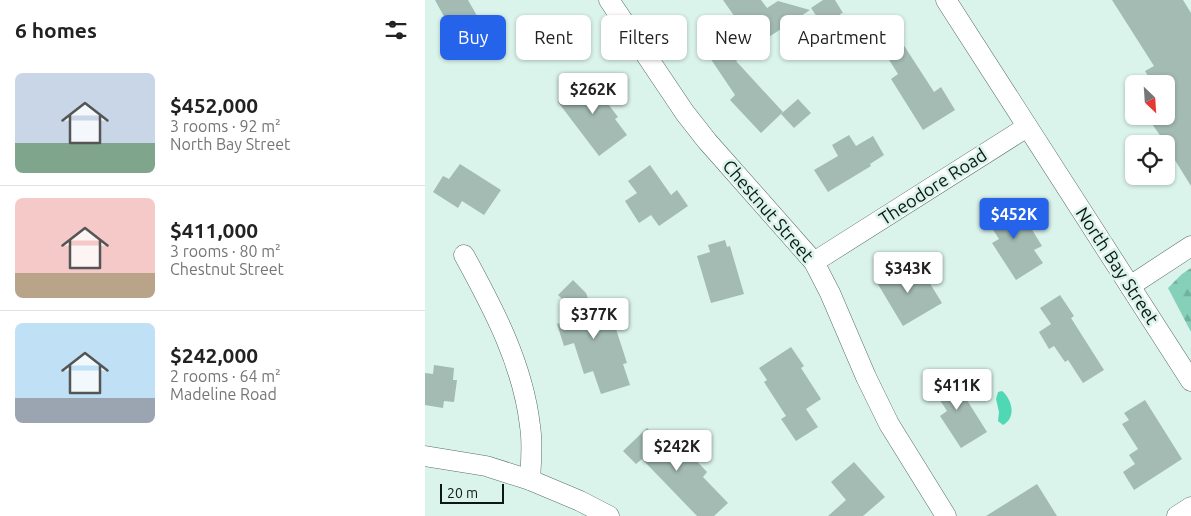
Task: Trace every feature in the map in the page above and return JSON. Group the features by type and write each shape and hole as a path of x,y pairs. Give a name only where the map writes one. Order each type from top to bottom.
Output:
{"street":[{"name":"Chestnut Street","path":"609,0 685,113 707,141 814,262 889,424 946,516"},
{"name":"North Bay Street","path":"946,0 1191,381"},
{"name":"Theodore Road","path":"814,262 1027,127"},
{"path":"1130,286 1191,246"},
{"path":"464,254 493,308 513,355 531,426 530,480"},
{"path":"425,456 486,466 530,480 580,501 609,516"},
{"path":"1177,516 1191,507"}],"green space":[{"path":"1191,268 1191,332 1168,288"}],"shaded area":[{"path":"1002,391 1008,399 1011,408 1010,418 1003,425 998,421 999,412 996,399 998,392"}],"building":[{"path":"435,0 468,0 476,15 443,15"},
{"path":"723,0 761,0 767,8 778,1 810,10 802,15 780,15 780,30 770,36 770,15 734,15"},
{"path":"823,0 835,0 843,13 841,15 816,15 811,8"},
{"path":"1112,0 1183,0 1191,13 1191,186 1175,160 1175,135 1160,135 1153,125 1175,125 1175,75 1147,75 1145,71 1154,66"},
{"path":"904,46 934,92 941,87 955,110 923,130 891,79 898,74 889,60 904,60"},
{"path":"711,60 738,60 736,61 783,112 761,133 730,100 735,95"},
{"path":"593,75 609,96 605,100 618,117 615,119 627,135 599,156 558,102"},
{"path":"798,99 811,113 794,128 781,114"},
{"path":"849,135 856,146 873,136 884,155 870,164 871,166 828,192 814,170 838,156 832,145"},
{"path":"460,164 501,190 484,215 462,201 458,208 433,192 443,176 449,179"},
{"path":"650,165 671,195 677,190 688,206 659,226 651,215 639,223 625,201 637,193 628,181"},
{"path":"1004,200 1016,220 1023,215 1042,246 1034,250 1043,263 1016,280 992,243 999,239 983,214"},
{"path":"725,240 727,247 730,246 744,294 711,303 697,256 710,252 708,245"},
{"path":"906,263 915,277 923,272 942,303 903,326 876,281"},
{"path":"573,280 586,293 590,304 603,300 611,326 615,326 627,363 623,364 630,385 601,394 593,371 584,374 574,343 564,346 557,324 581,317 558,295"},
{"path":"1060,295 1074,316 1071,318 1104,370 1083,383 1068,360 1065,362 1054,346 1049,349 1039,332 1051,324 1040,308"},
{"path":"791,347 804,366 801,368 821,399 806,409 818,427 796,441 781,419 786,416 764,382 767,380 759,368"},
{"path":"434,365 454,368 453,380 457,380 454,402 444,401 443,408 425,405 425,373 433,374"},
{"path":"948,370 987,432 961,448 940,416 947,411 929,383"},
{"path":"1145,400 1182,459 1134,490 1123,472 1135,464 1129,455 1138,449 1122,424 1129,420 1124,413"},
{"path":"647,428 661,442 670,433 707,472 703,477 728,503 714,516 697,516 642,459 636,464 623,451"},
{"path":"854,462 885,497 863,516 828,516 846,500 831,482"},
{"path":"1037,484 1057,516 986,516"}]}
